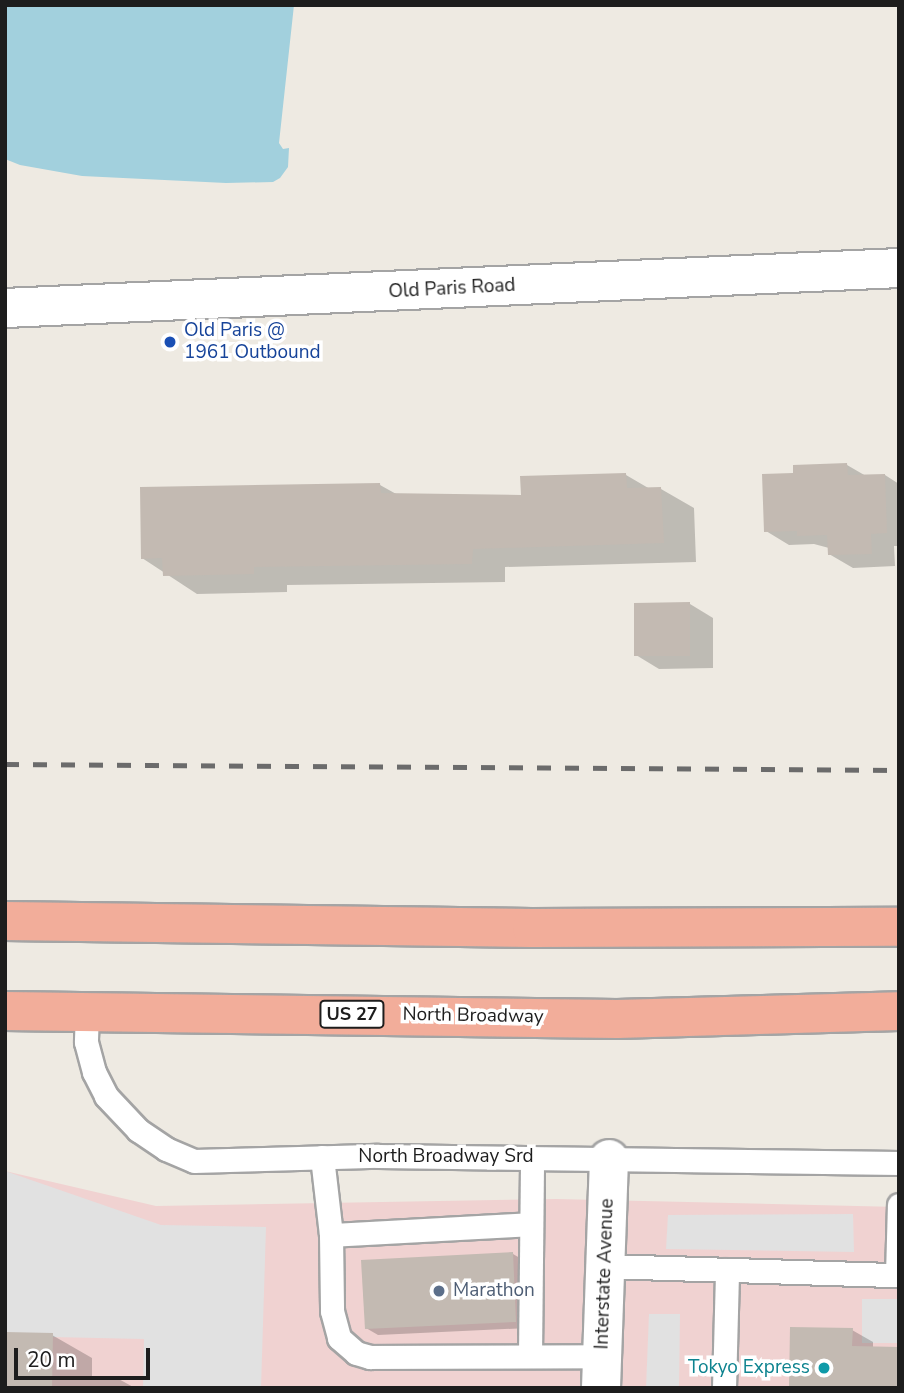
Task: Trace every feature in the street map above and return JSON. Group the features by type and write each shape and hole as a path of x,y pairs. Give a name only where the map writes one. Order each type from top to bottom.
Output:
{"highway":[{"path":"5,921 532,928 899,927"},
{"name":"North Broadway","path":"5,1011 617,1019 899,1011"}],"street":[{"name":"Old Paris Road","path":"5,308 899,268"},
{"name":"Interstate Avenue","path":"602,1372 609,1159"}],"lane":[{"name":"North Broadway Srd","path":"87,1011 86,1042 94,1072 106,1096 138,1130 166,1149 194,1161 322,1157 899,1163"},
{"path":"322,1157 331,1234 332,1311 339,1338 355,1353 370,1357 530,1356 602,1372"},
{"path":"530,1356 532,1158"},
{"path":"606,1266 898,1275 899,1205"},
{"path":"331,1234 531,1224"},
{"path":"724,1388 727,1270"}],"shaded area":[{"path":"5,1171 156,1206 556,1199 899,1207 899,1388 5,1388"},
{"path":"5,1171 161,1225 266,1227 261,1388 143,1388 144,1339 5,1336"},
{"path":"853,1214 854,1252 666,1249 668,1215"},
{"path":"862,1299 899,1299 899,1343 862,1343"},
{"path":"649,1314 680,1314 679,1388 646,1388"}],"water":[{"path":"5,5 294,5 279,143 283,149 289,148 288,167 280,178 273,182 226,183 82,176 20,165 5,159"}],"building":[{"path":"847,463 848,475 885,474 887,533 871,534 872,554 828,555 827,535 797,536 797,531 764,532 762,474 793,473 793,465"},
{"path":"626,473 627,488 661,487 664,543 473,549 472,564 254,567 254,574 163,576 162,558 141,559 140,487 380,483 381,493 521,495 520,476"},
{"path":"690,602 690,656 634,656 634,603"},
{"name":"Marathon","path":"513,1252 516,1322 365,1329 361,1260"},
{"name":"Tokyo Express","path":"790,1327 853,1328 852,1346 899,1347 899,1388 789,1388"},
{"path":"5,1332 53,1333 52,1388 5,1388"}],"railway":[{"path":"5,764 899,770"}],"place":[{"name":"Old Paris @ 1961 Outbound","path":"170,342"},
{"name":"Marathon","path":"439,1291"},
{"name":"Tokyo Express","path":"824,1368"}]}
